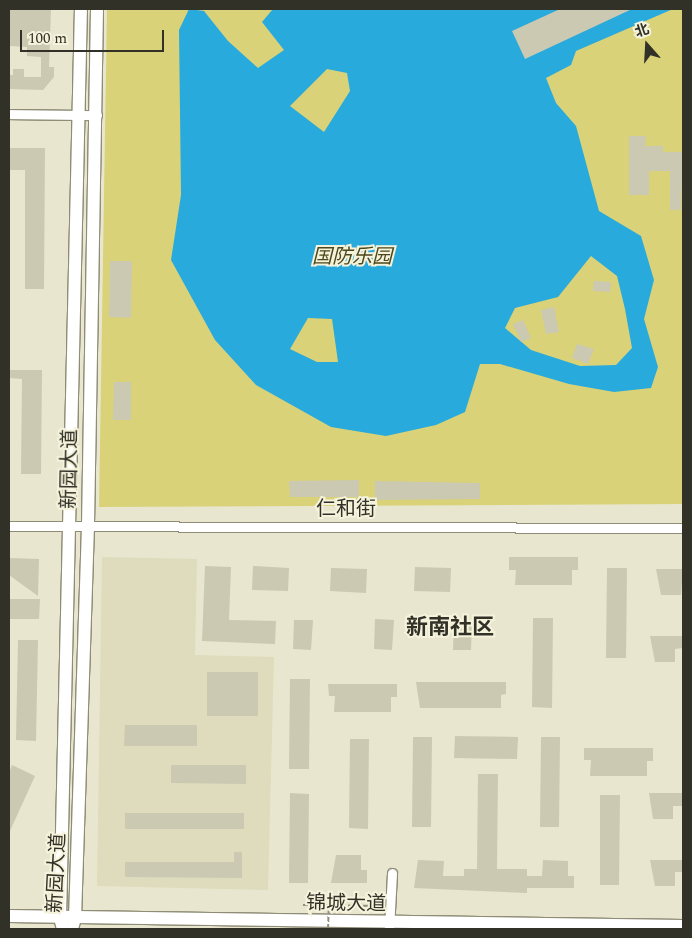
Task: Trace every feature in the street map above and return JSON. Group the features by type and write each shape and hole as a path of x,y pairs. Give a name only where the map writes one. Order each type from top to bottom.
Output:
{"street":[{"name":"新园大道","path":"61,924 69,525 81,115 81,9"},
{"name":"新园大道","path":"73,924 88,525 97,115 97,9"},
{"path":"9,114 97,115"},
{"name":"仁和街","path":"9,526 683,528"},
{"path":"390,927 392,873"},
{"name":"锦城大道","path":"9,916 61,924 390,927 683,926"}],"path":[{"path":"303,905 390,906"},
{"path":"328,929 329,905"}],"shaded area":[{"path":"102,557 197,559 195,655 274,657 268,890 97,886"}],"green space":[{"name":"国防乐园","path":"107,9 683,9 683,504 99,507"}],"water":[{"path":"189,9 204,11 228,41 258,68 284,50 262,22 273,9 673,9 576,51 571,65 546,78 556,103 576,126 599,211 641,236 654,280 644,319 658,367 651,388 614,392 569,384 500,364 480,364 465,412 436,425 386,436 331,427 256,385 215,340 171,260 181,195 179,30","holes":["327,69 347,73 350,91 324,132 290,106","591,256 617,276 632,348 616,365 580,366 531,350 505,328 515,308 558,297","308,318 332,319 338,362 317,362 290,349"]}],"building":[{"path":"9,9 51,9 49,67 54,67 54,77 43,90 9,89 9,75 13,75 13,69 24,69 24,77 41,77 41,57 27,56 27,47 10,46"},
{"path":"560,9 632,9 525,59 512,31"},
{"path":"629,136 646,136 645,146 663,146 663,152 683,152 681,210 670,210 670,171 649,171 649,195 629,195"},
{"path":"9,148 45,148 44,289 25,289 25,170 9,170"},
{"path":"110,261 132,261 131,318 109,317"},
{"path":"594,281 611,282 610,292 593,291"},
{"path":"554,307 559,332 546,334 541,310"},
{"path":"523,320 531,338 521,342 513,324"},
{"path":"577,344 594,349 588,364 572,358"},
{"path":"9,370 42,370 41,474 21,474 22,379 9,378"},
{"path":"114,382 131,382 131,420 113,420"},
{"path":"359,480 359,497 290,497 289,481"},
{"path":"375,481 480,483 480,499 375,500"},
{"path":"509,557 578,557 578,570 572,570 572,585 515,585 516,570 509,570"},
{"path":"9,558 39,559 38,596 9,575"},
{"path":"205,566 231,567 229,620 276,621 275,644 202,641"},
{"path":"253,566 289,568 288,591 252,590"},
{"path":"415,567 451,568 450,592 414,591"},
{"path":"331,568 367,569 366,593 330,591"},
{"path":"607,568 627,568 626,658 606,658"},
{"path":"656,569 683,569 681,595 661,595"},
{"path":"9,599 40,599 39,619 9,619"},
{"path":"533,618 553,618 552,708 532,707"},
{"path":"375,619 394,620 392,650 374,649"},
{"path":"294,620 313,620 311,650 293,649"},
{"path":"454,620 472,621 471,650 453,650"},
{"path":"650,636 683,636 683,648 675,649 675,662 655,662"},
{"path":"18,640 38,640 36,741 16,740"},
{"path":"207,672 258,672 258,716 207,716"},
{"path":"290,679 310,679 309,769 289,769"},
{"path":"416,682 506,682 506,694 501,695 501,708 420,708"},
{"path":"328,684 397,684 397,697 391,697 391,712 334,712 335,696 329,696"},
{"path":"125,725 197,725 197,746 124,746"},
{"path":"455,736 518,737 517,759 454,758"},
{"path":"413,737 432,737 431,827 412,827"},
{"path":"541,737 560,737 559,827 540,827"},
{"path":"350,739 369,739 368,829 349,828"},
{"path":"584,748 653,748 653,761 647,761 647,776 590,776 591,760 584,760"},
{"path":"12,765 35,776 9,833 9,773"},
{"path":"171,765 246,765 246,784 171,783"},
{"path":"478,774 498,774 497,869 527,869 527,876 542,876 543,860 568,861 568,876 574,876 574,888 527,888 527,893 414,888 418,860 444,861 443,876 464,876 464,869 477,869"},
{"path":"290,793 309,794 308,883 289,883"},
{"path":"649,793 683,793 683,806 673,806 673,819 653,819"},
{"path":"600,795 620,795 619,885 600,885"},
{"path":"125,813 244,813 244,829 125,829"},
{"path":"234,852 242,852 242,878 125,877 125,862 234,862"},
{"path":"336,855 361,855 361,870 367,870 367,883 331,883"},
{"path":"650,860 683,860 683,872 675,872 675,886 655,886"}],"district":[{"name":"新南社区","path":"450,628"}]}
